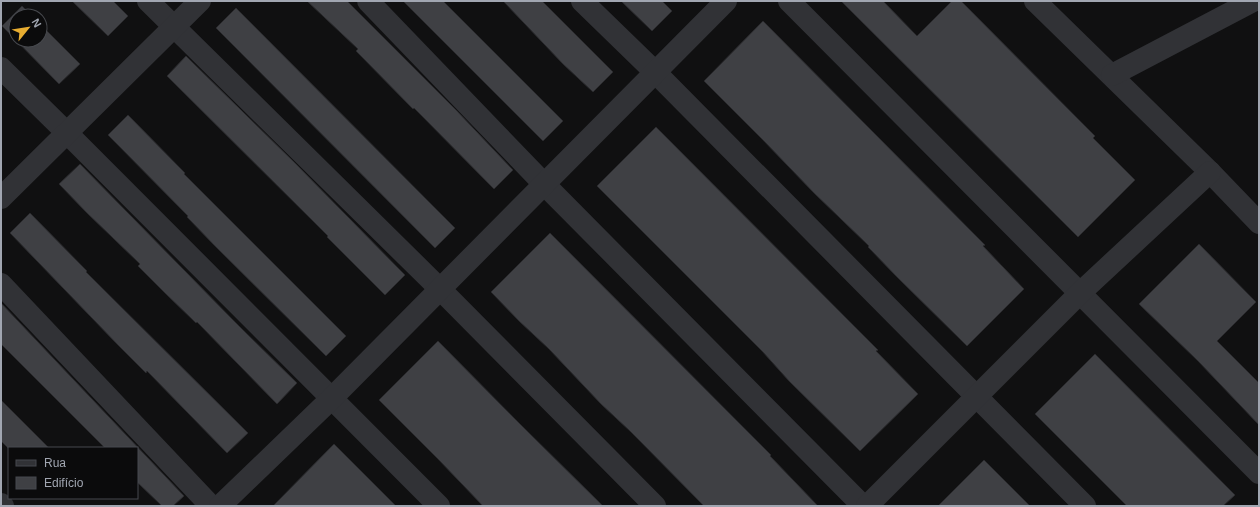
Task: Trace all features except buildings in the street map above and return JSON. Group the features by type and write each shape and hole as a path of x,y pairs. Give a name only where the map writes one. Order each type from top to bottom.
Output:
{"street":[{"path":"148,1 440,289 655,506"},
{"path":"1,198 200,1"},
{"path":"368,1 544,184 863,506"},
{"path":"582,1 655,72 1085,506"},
{"path":"220,506 332,398 726,1"},
{"path":"789,1 1259,473"},
{"path":"1035,1 1210,172 1259,223"},
{"path":"1112,75 1253,1"},
{"path":"1,68 439,506"},
{"path":"867,506 1080,293 1210,172"},
{"path":"1,284 210,506"}]}
